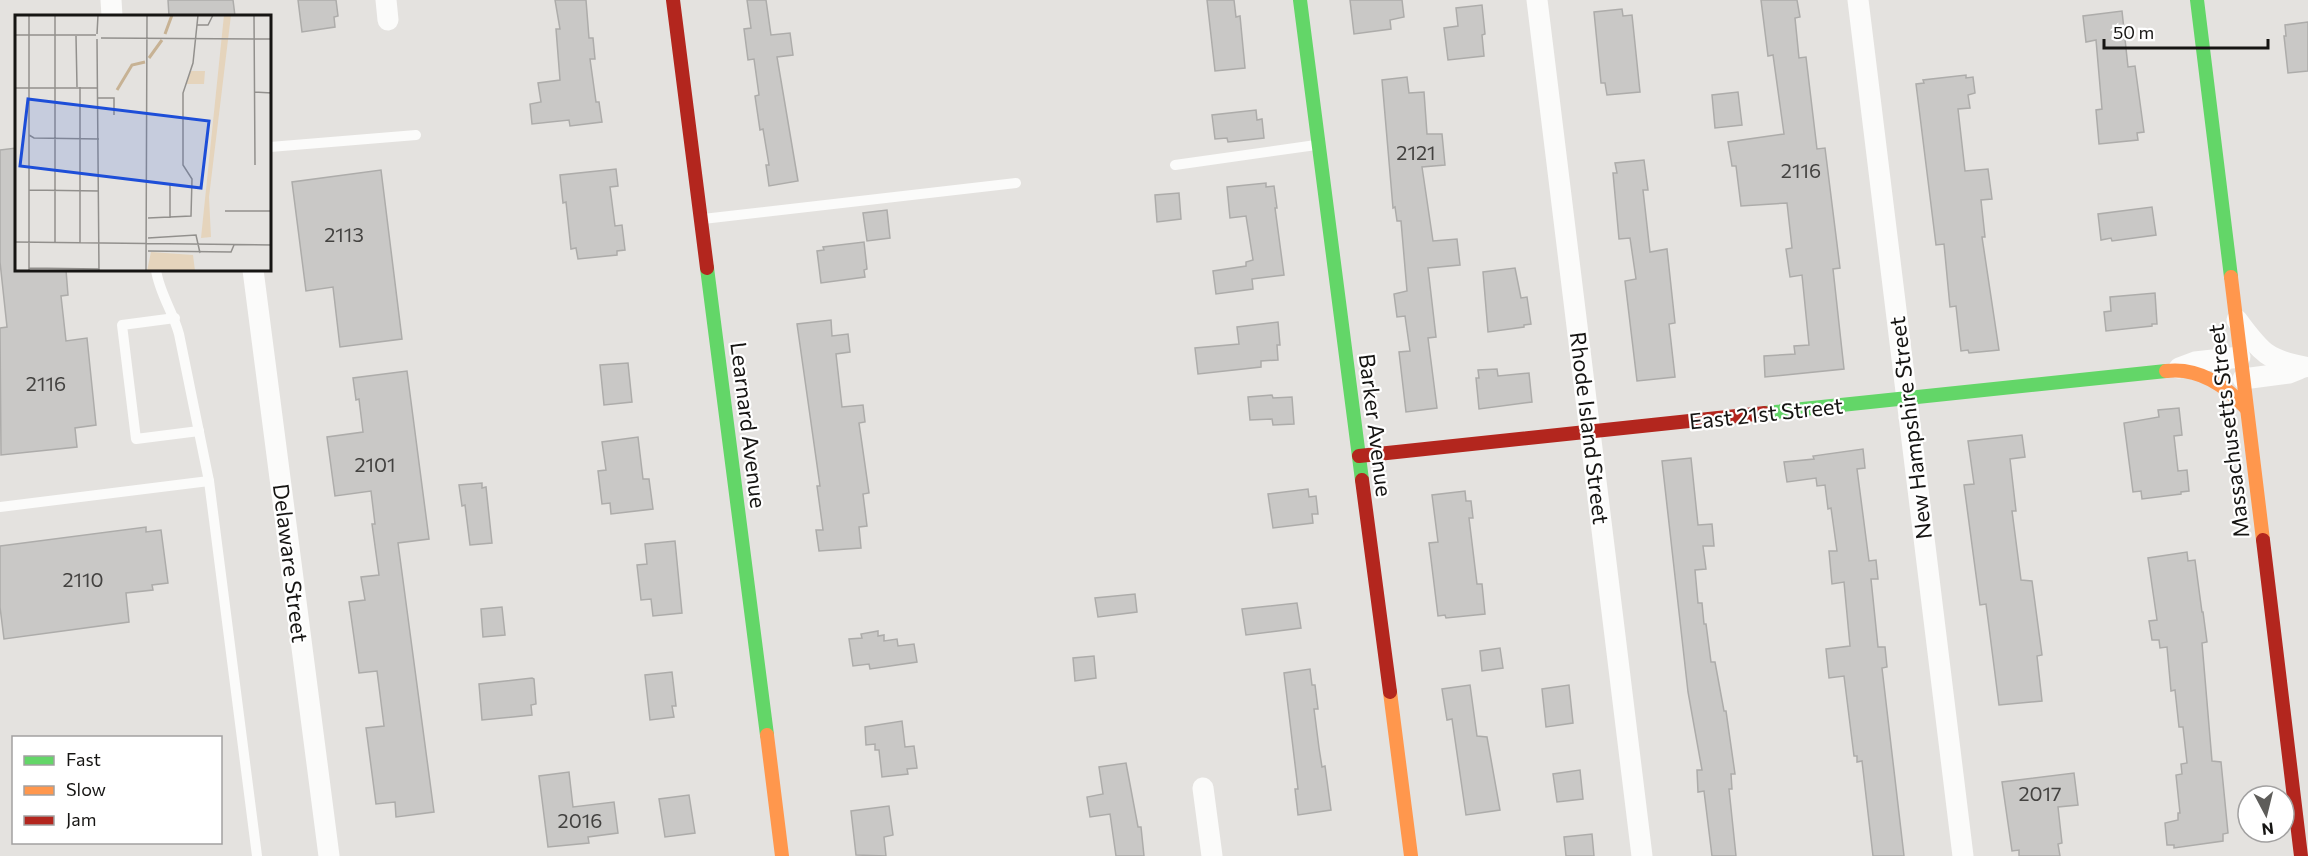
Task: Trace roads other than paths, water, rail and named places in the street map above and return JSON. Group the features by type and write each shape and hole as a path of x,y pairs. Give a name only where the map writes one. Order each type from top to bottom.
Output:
{"street":[{"path":"111,0 112,15"},
{"name":"Learnard Avenue","path":"673,0 782,856"},
{"name":"Barker Avenue","path":"1300,0 1411,856"},
{"name":"Rhode Island Street","path":"1537,0 1642,856"},
{"name":"New Hampshire Street","path":"1858,0 1963,856"},
{"name":"Massachusetts Street","path":"2197,0 2301,856"},
{"name":"Delaware Street","path":"253,272 328,856"},
{"path":"2235,319 2259,348 2270,357 2283,363 2306,367"},
{"name":"East 21st Street","path":"1359,456 2172,370 2195,362 2240,357"},
{"path":"2243,379 2289,373 2306,367"},
{"name":"East 21st Street","path":"2172,370 2208,375 2226,387 2247,408"},
{"path":"1203,788 1212,856"}],"lane":[{"path":"272,147 416,135"},
{"path":"1175,165 1319,145"},
{"path":"701,220 1016,183"},
{"path":"156,272 157,280 175,318 209,481 257,856"},
{"path":"175,318 122,325 136,439 199,431"},
{"path":"0,507 209,481"}]}
